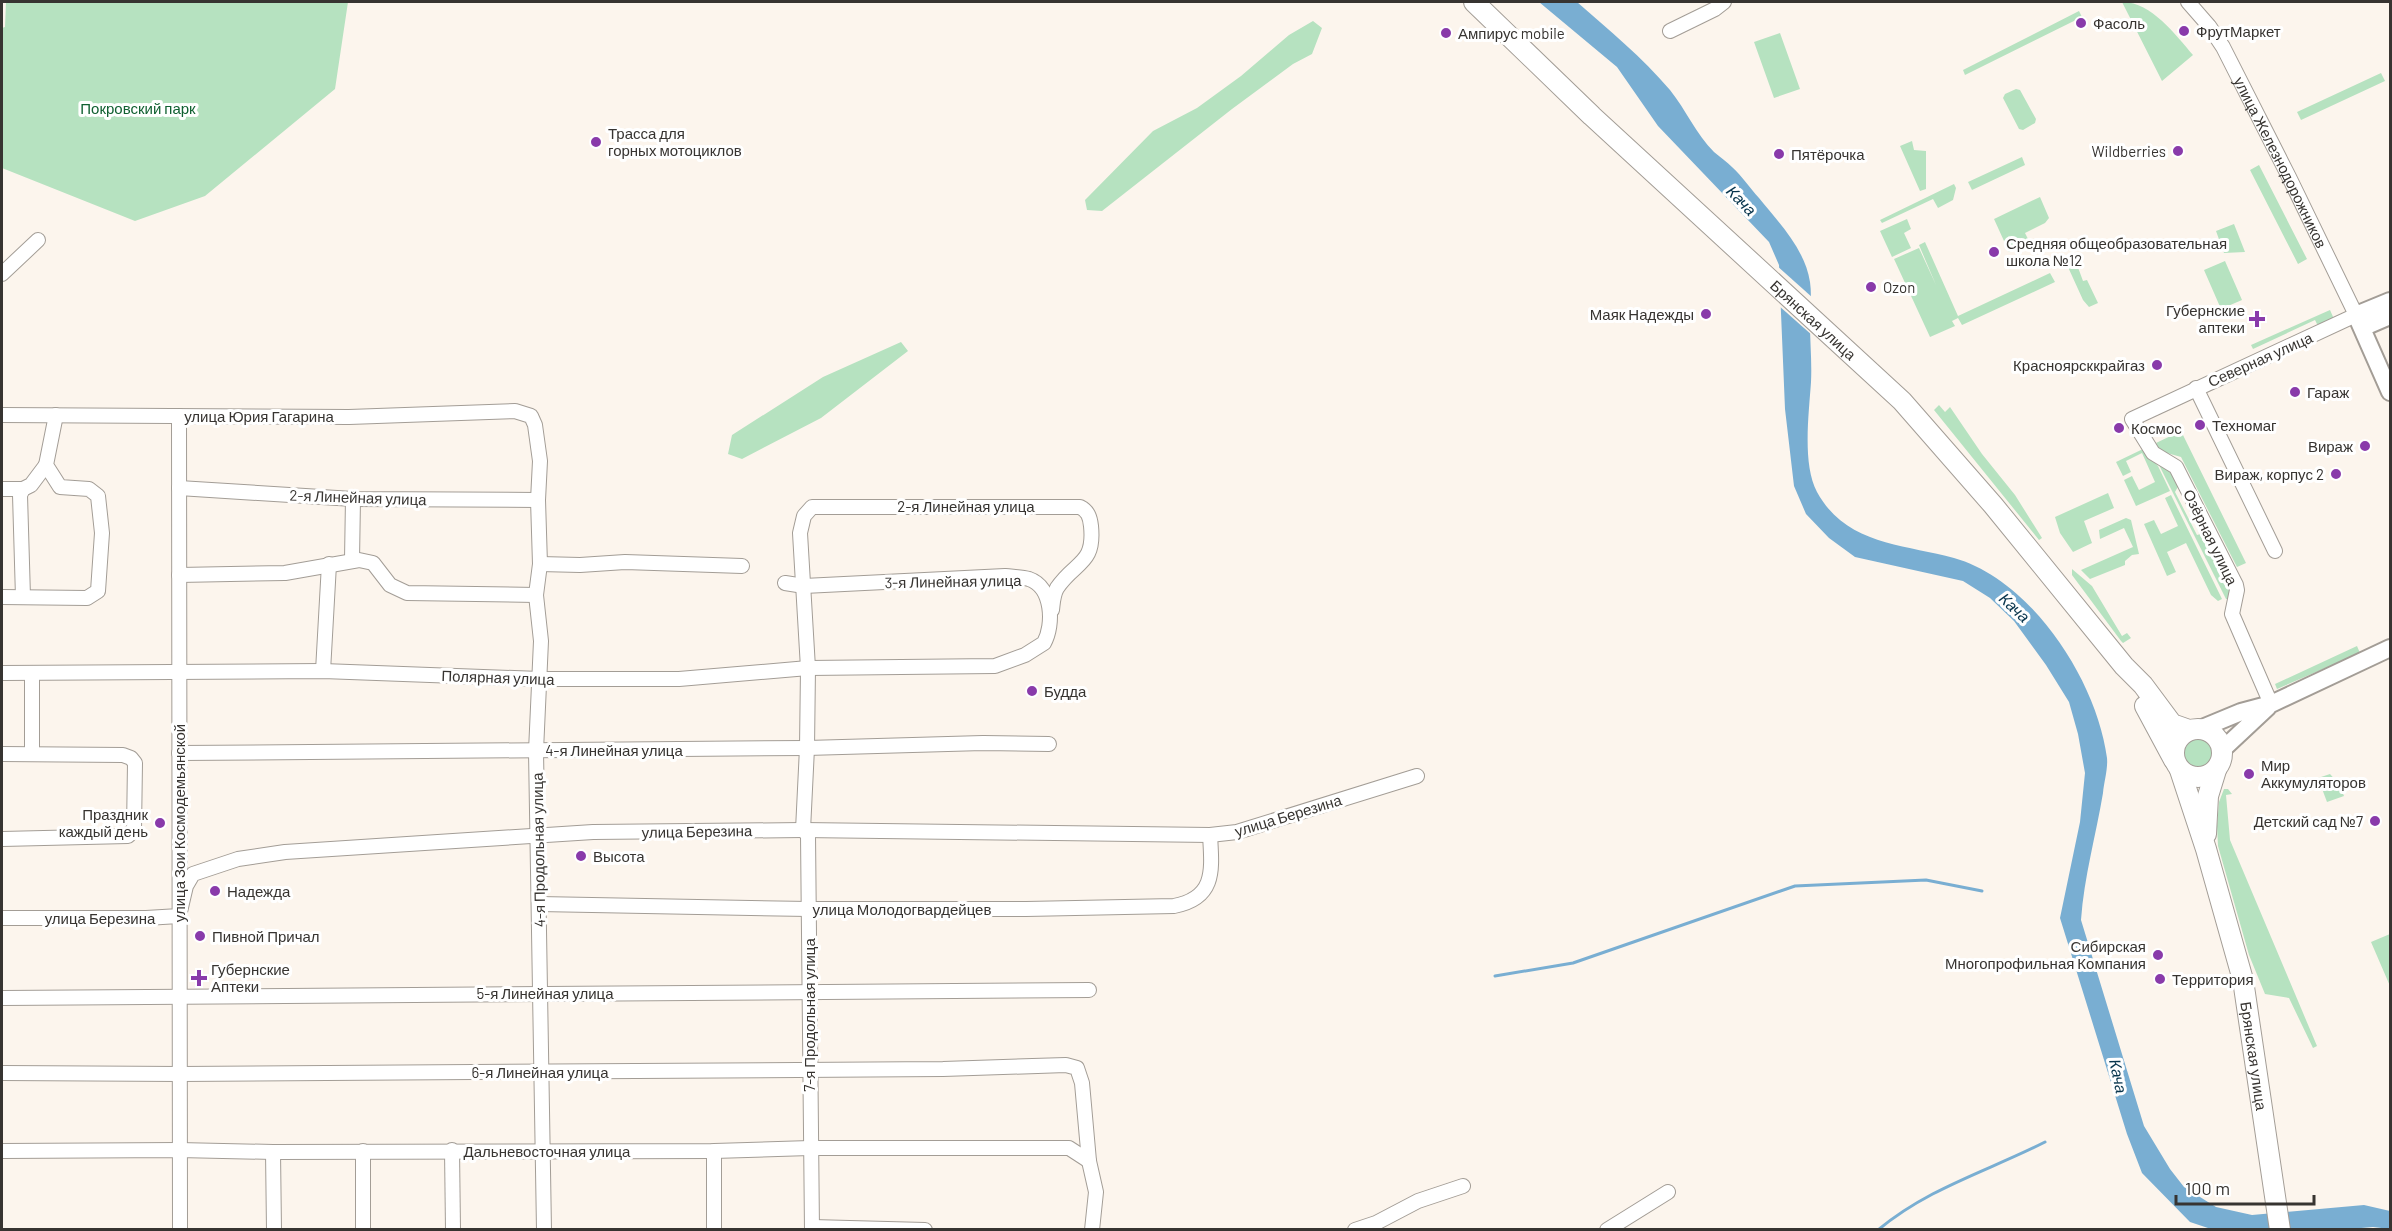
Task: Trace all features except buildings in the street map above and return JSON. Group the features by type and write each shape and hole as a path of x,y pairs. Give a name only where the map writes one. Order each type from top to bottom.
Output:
{"highway":[{"name":"Брянская улица","path":"1474,2 1592,116 1916,416 2000,514 2124,666 2143,685 2172,724 2215,736 2222,750 2206,810 2206,849"},
{"name":"Брянская улица","path":"2124,666 2177,765 2206,849 2243,980 2280,1230"},
{"path":"2195,729 2176,742 2177,765 2194,778 2216,770"}],"main road":[{"name":"Северная улица","path":"2353,322 2391,301"},
{"name":"Северная улица","path":"2353,322 2391,316"},
{"path":"2353,322 2391,392"},
{"path":"2195,729 2271,704 2391,648"},
{"path":"2222,750 2271,704"}],"street":[{"path":"1670,31 1715,9 1724,2"},
{"name":"улица Железнодорожников","path":"2188,2 2209,26 2223,47 2353,322"},
{"path":"2,274 38,240"},
{"name":"Северная улица","path":"2132,419 2196,388 2353,322"},
{"path":"2196,388 2275,551"},
{"name":"улица Юрия Гагарина","path":"2,415 349,417 516,411"},
{"name":"4-я Продольная улица","path":"516,411 531,416 535,425 540,461 538,500 540,564 536,595 541,642 536,751 544,1230"},
{"path":"2,489 23,489 31,485 46,465 56,415"},
{"name":"улица Зои Космодемьянской","path":"179,416 180,1230"},
{"name":"Озёрная улица","path":"2132,419 2153,453 2176,467 2236,585 2232,614 2271,704"},
{"path":"2,597 87,598 94,596 100,585 102,533 98,496 89,489 60,487 46,465"},
{"name":"2-я Линейная улица","path":"179,488 353,499 538,500"},
{"path":"23,489 20,495 23,597"},
{"path":"352,560 353,499"},
{"name":"2-я Линейная улица","path":"804,586 800,526 804,516 812,507 1080,507 1087,512 1091,521 1091,549 1058,586 1051,612"},
{"path":"179,575 285,573 352,560 373,563 390,585 407,593 536,595"},
{"path":"540,564 580,566 625,562 742,566"},
{"path":"323,671 329,564"},
{"name":"3-я Линейная улица","path":"785,583 804,586 1005,576 1024,578 1030,579 1042,589 1051,612"},
{"name":"7-я Продольная улица","path":"804,586 807,748 802,830 808,835 812,1228"},
{"name":"Полярная улица","path":"2,673 323,671 540,679 680,679 807,668 995,666 1024,655 1044,643 1051,612"},
{"path":"32,673 32,754"},
{"name":"4-я Линейная улица","path":"179,753 1049,744"},
{"path":"2,754 123,756 131,758 135,763 134,829 128,836 2,839"},
{"name":"улица Березина","path":"2,918 179,916 186,886 193,874 238,859 285,852 593,832 802,830 1210,835 1237,832 1417,776"},
{"name":"улица Молодогвардейцев","path":"539,904 809,909 1026,909 1180,905 1187,904 1199,896 1207,885 1212,870 1210,835"},
{"name":"5-я Линейная улица","path":"2,998 540,992 1089,990"},
{"name":"6-я Линейная улица","path":"2,1072 180,1074 540,1072 943,1069 1066,1065 1077,1068 1082,1083 1089,1161"},
{"name":"Дальневосточная улица","path":"2,1151 714,1151 810,1148 1069,1148 1089,1161"},
{"path":"452,1150 453,1230"},
{"path":"363,1151 363,1230"},
{"path":"714,1151 714,1230"},
{"path":"273,1152 274,1230"},
{"path":"1089,1161 1096,1192 1092,1230"},
{"path":"1355,1230 1376,1223 1418,1201 1463,1186"},
{"path":"1606,1230 1668,1192"},
{"path":"812,1228 925,1230"}],"green space":[{"name":"Покровский парк","path":"6,2 348,2 335,89 205,196 135,221 2,168 2,28 5,27"},
{"path":"2122,2 2143,7 2152,13 2193,55 2162,81"},
{"path":"2079,11 2082,17 1965,75 1963,70"},
{"path":"1313,21 1322,28 1312,54 1293,64 1232,109 1102,211 1087,210 1085,200 1153,131 1197,108 1241,76 1289,35"},
{"path":"1780,33 1800,89 1774,98 1754,42"},
{"path":"2381,73 2385,81 2301,120 2297,112"},
{"path":"2016,89 2020,90 2036,119 2035,123 2023,130 2019,129 2003,98 2005,94"},
{"path":"1912,141 1914,150 1926,151 1926,189 1920,191 1900,146"},
{"path":"2022,157 2025,165 1972,190 1968,182"},
{"path":"2259,165 2307,259 2298,264 2250,170"},
{"path":"1954,184 1956,188 1953,200 1938,208 1933,199 1882,223 1880,220"},
{"path":"2040,197 2049,218 2045,223 2025,233 2029,241 2009,252 1994,219"},
{"path":"1907,219 1911,229 1904,233 1911,248 1892,257 1880,231"},
{"path":"2234,224 2245,252 2224,253 2216,231"},
{"path":"1925,242 1958,316 2050,273 2055,282 1962,325 1958,318 1952,321 1955,326 1930,337 1894,259 1919,248 1936,285 1919,245"},
{"path":"2225,261 2242,300 2221,309 2204,270"},
{"path":"2076,262 2083,281 2087,280 2098,303 2089,307 2083,300 2068,267"},
{"path":"2330,310 2334,319 2324,324 2317,324 2315,320 2253,349 2251,345"},
{"path":"901,342 908,351 821,418 742,459 728,454 732,435 823,377"},
{"path":"1939,405 1945,412 1950,407 1982,454 2015,495 2042,538 2039,540 1934,410"},
{"path":"2181,431 2246,563 2237,567 2181,457 2160,451 2156,443"},
{"path":"2143,449 2158,466 2170,491 2136,506 2124,480 2132,476 2139,490 2155,482 2142,453 2126,461 2131,472 2123,476 2116,462"},
{"path":"2162,464 2171,471 2179,485 2175,492 2197,535 2204,533 2232,588 2229,599 2226,599 2159,465"},
{"path":"2108,493 2114,508 2084,521 2092,543 2073,552 2060,533 2055,517"},
{"path":"2171,495 2222,599 2218,601 2211,595 2186,543 2167,552 2176,572 2167,576 2144,524 2154,520 2161,534 2178,526 2165,498"},
{"path":"2126,518 2131,520 2139,554 2132,555 2125,561 2125,565 2090,579 2081,570 2133,547 2124,528 2100,539 2099,530"},
{"path":"2072,569 2092,586 2122,636 2127,633 2131,638 2123,643 2121,641 2072,575"},
{"path":"2357,646 2360,653 2277,689 2275,684"},
{"path":"2198,735 2211,740 2216,753 2211,766 2198,771 2185,766 2180,753 2185,740"},
{"path":"2330,774 2339,784 2344,796 2327,802 2318,778"},
{"path":"2224,789 2228,789 2232,794 2226,795 2230,840 2317,1046 2313,1048 2289,998 2265,994 2249,955 2218,846 2219,802"},
{"path":"2390,934 2390,986 2371,942"}],"water":[{"name":"Кача","path":"1539,2 1577,2 1637,55 1670,90 1696,130 1714,152 1743,178 1783,227 1803,258 1811,287 1809,467 1817,492 1829,509 1843,523 1877,540 1954,558 1983,570 2009,588 2034,611 2056,637 2075,667 2090,697 2101,728 2107,758 2081,920 2144,1126 2170,1169 2184,1187 2216,1207 2252,1215 2364,1205 2390,1211 2390,1229 2373,1227 2338,1230 2211,1229 2190,1222 2142,1173 2127,1134 2060,918 2080,822 2085,773 2069,702 2014,621 1990,598 1963,581 1855,557 1829,538 1806,514 1794,486 1785,409 1779,265 1769,242 1658,126 1617,67"}],"pier":[{"path":"1775,264 1813,298 1813,336 1778,305"}],"waterway":[{"path":"1495,976 1573,963 1795,886 1926,880 1982,891"},
{"path":"1878,1230 1897,1215 1938,1191 2045,1142"}],"place":[{"name":"Фасоль","path":"2081,23"},
{"name":"ФрутМаркет","path":"2184,31"},
{"name":"Ампирус mobile","path":"1446,33"},
{"name":"Трасса для горных мотоциклов","path":"596,142"},
{"name":"Wildberries","path":"2178,151"},
{"name":"Пятёрочка","path":"1779,154"},
{"name":"Средняя общеобразовательная школа №12","path":"1994,252"},
{"name":"Ozon","path":"1871,287"},
{"name":"Маяк Надежды","path":"1706,314"},
{"name":"Губернские аптеки","path":"2257,319"},
{"name":"Красноярсккрайгаз","path":"2157,365"},
{"name":"Гараж","path":"2295,392"},
{"name":"Техномаг","path":"2200,425"},
{"name":"Космос","path":"2119,428"},
{"name":"Вираж","path":"2365,446"},
{"name":"Вираж, корпус 2","path":"2336,474"},
{"name":"Будда","path":"1032,691"},
{"name":"Мир Аккумуляторов","path":"2249,774"},
{"name":"Детский сад №7","path":"2375,821"},
{"name":"Праздник каждый день","path":"160,823"},
{"name":"Высота","path":"581,856"},
{"name":"Надежда","path":"215,891"},
{"name":"Пивной Причал","path":"200,936"},
{"name":"Сибирская Многопрофильная Компания","path":"2158,955"},
{"name":"Губернские Аптеки","path":"199,978"},
{"name":"Территория","path":"2160,979"}]}
